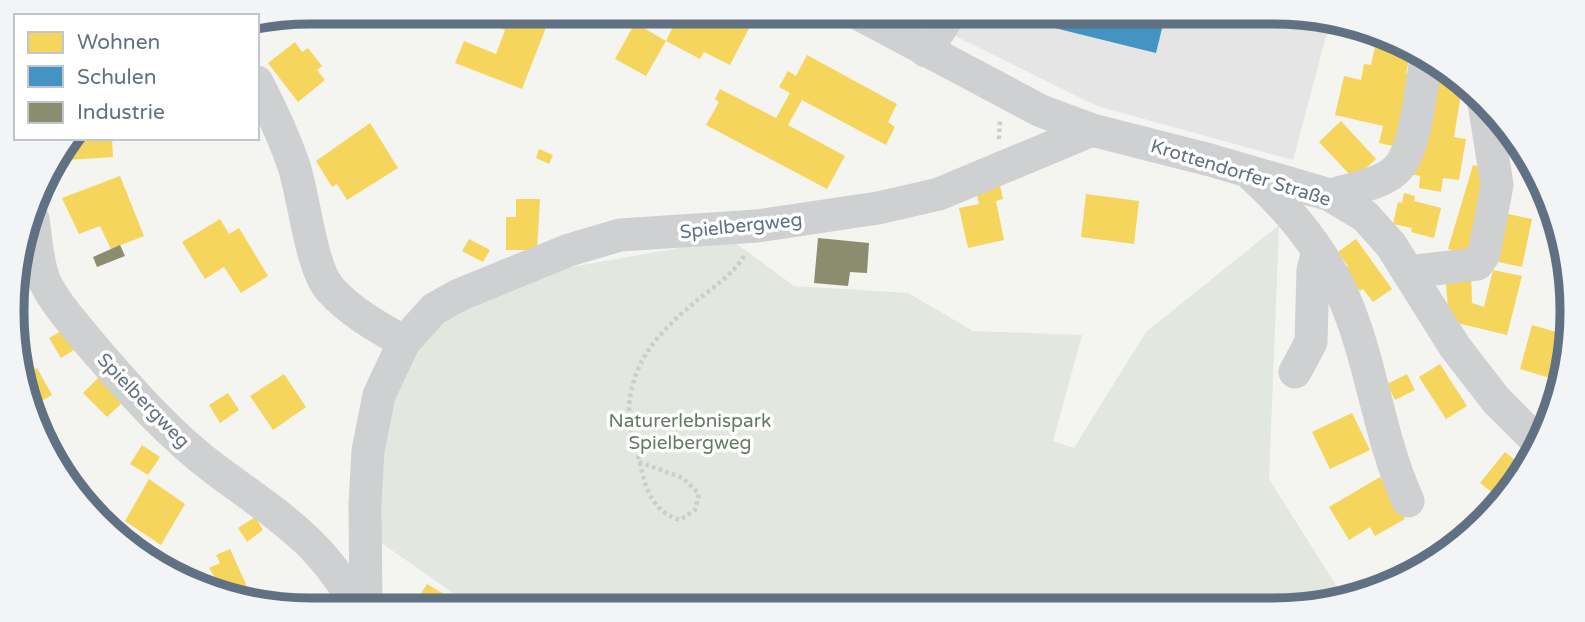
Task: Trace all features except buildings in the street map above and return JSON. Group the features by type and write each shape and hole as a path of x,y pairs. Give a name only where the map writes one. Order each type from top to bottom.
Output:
{"street":[{"name":"Krottendorfer Straße","path":"877,24 999,91 1092,130 1247,170 1330,195 1365,216 1391,245 1455,347 1496,400 1532,436"},
{"path":"926,51 943,24"},
{"path":"1330,195 1381,179 1395,171 1408,153 1425,68"},
{"path":"259,86 277,121 294,166 317,269 330,289 348,305 404,342"},
{"path":"1408,272 1477,264 1484,254 1497,185 1487,119"},
{"name":"Spielbergweg","path":"366,598 365,505 368,452 379,395 404,342 433,309 569,250 620,235 757,226 878,208 939,194 1092,130"},
{"path":"1247,170 1280,200 1321,256 1342,293 1365,361 1393,468 1408,501"},
{"name":"Spielbergweg","path":"35,233 44,281 72,322 167,429 216,470 268,505 320,552 352,598"},
{"path":"1295,372 1311,342 1312,270 1316,258 1321,256"}],"path":[{"path":"994,171 1000,127 999,91"},
{"path":"639,462 683,478 699,494 695,510 680,520 663,515 649,495 639,462 629,412 634,371 670,323 738,267 747,251"}],"shaded area":[{"path":"951,24 1274,24 1328,30 1293,160 1097,106 947,32"}],"green space":[{"name":"Naturerlebnispark Spielbergweg","path":"1279,225 1269,479 1339,590 1274,598 460,598 380,542 387,394 449,295 475,284 730,239 794,286 908,293 973,331 1082,335 1053,441 1074,448 1146,332"}]}
